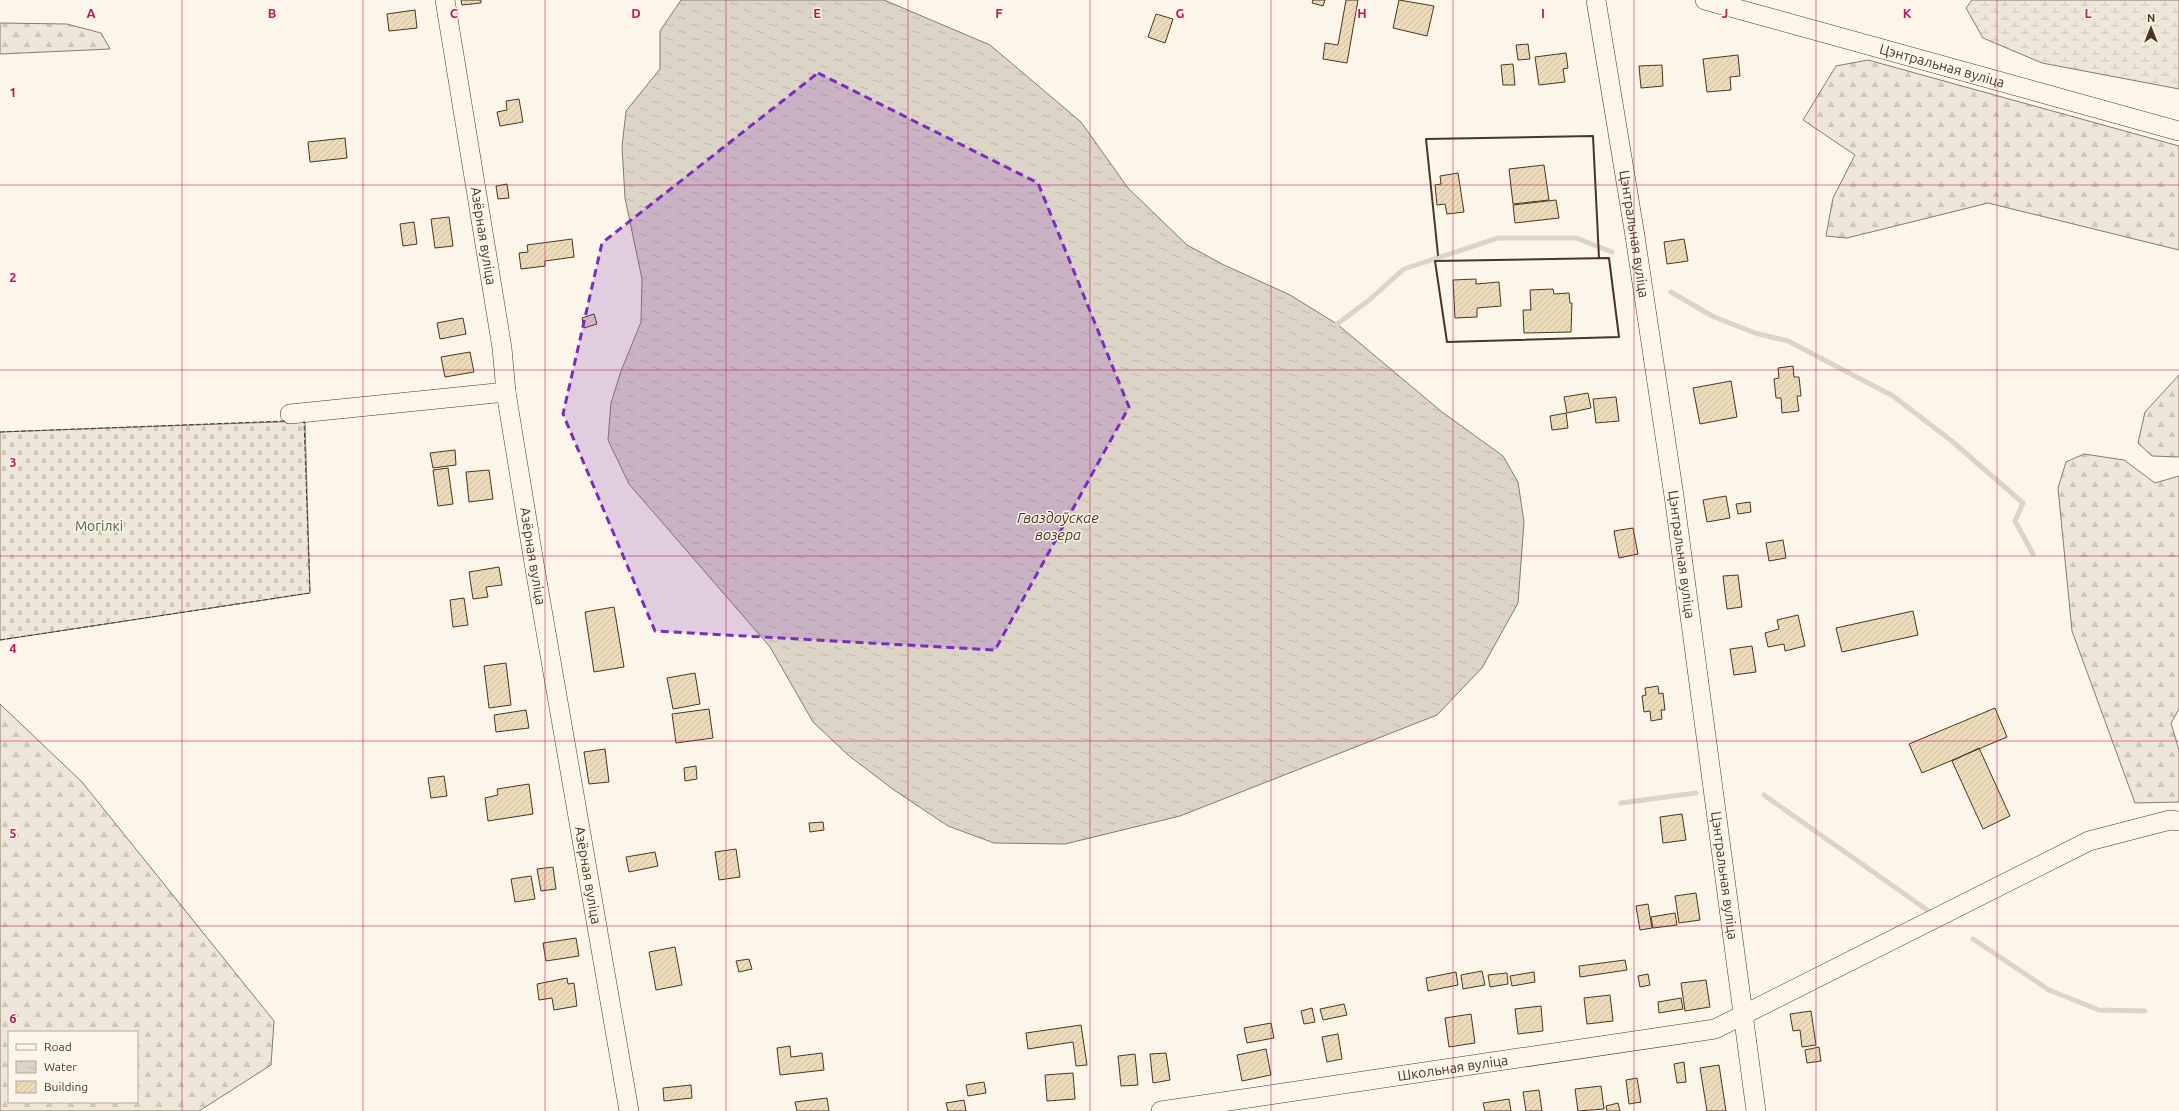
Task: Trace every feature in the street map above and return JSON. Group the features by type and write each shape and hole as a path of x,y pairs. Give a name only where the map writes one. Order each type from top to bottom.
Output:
{"street":[{"name":"Азёрная вуліца","path":"445,0 502,348 506,392 628,1111"},
{"name":"Цэнтральная вуліца","path":"1596,0 1635,236 1674,496 1756,1111"},
{"name":"Цэнтральная вуліца","path":"1705,0 2179,131"},
{"path":"290,414 506,392"},
{"name":"Школьная вуліца","path":"1161,1111 1714,1029 2089,841 2170,820 2179,821"}],"highlighted area":[{"path":"818,73 1038,183 1129,407 995,650 655,631 563,414 602,243"}],"green space":[{"path":"1972,0 2179,0 2179,89 2042,63 1983,38 1966,8"},
{"path":"0,23 67,24 101,33 110,49 0,54"},
{"path":"1868,60 2179,146 2179,250 1988,203 1847,238 1826,236 1833,198 1855,155 1803,120 1836,66"},
{"path":"2179,375 2179,457 2152,456 2138,443 2145,412"},
{"name":"Могілкі","path":"305,421 310,593 0,640 0,432"},
{"path":"2084,454 2124,460 2155,483 2179,476 2179,709 2171,723 2179,750 2179,802 2135,803 2072,631 2058,488 2066,462"},
{"path":"0,704 82,782 274,1021 271,1065 199,1111 0,1111"}],"water":[{"name":"Гваздоўскае возера","path":"681,0 884,0 990,45 1081,122 1128,188 1187,245 1224,265 1290,295 1337,324 1442,412 1503,456 1518,482 1524,522 1518,603 1482,668 1437,715 1180,816 1065,844 994,843 948,826 894,790 848,755 813,722 770,647 629,484 608,440 611,403 621,371 641,322 642,279 625,198 622,147 626,111 660,69 660,31"}],"building":[{"path":"461,0 481,0 481,3 462,5"},
{"path":"1313,0 1325,0 1323,6 1312,3"},
{"path":"1346,0 1358,0 1347,63 1323,59 1325,43 1338,45"},
{"path":"1399,0 1434,6 1427,36 1393,28"},
{"path":"415,10 417,28 389,31 387,14"},
{"path":"1156,14 1173,19 1165,43 1148,37"},
{"path":"1528,44 1530,59 1518,60 1516,45"},
{"path":"1566,53 1568,68 1563,69 1565,82 1539,85 1535,57"},
{"path":"1738,55 1740,76 1730,77 1731,90 1707,92 1703,59"},
{"path":"1513,64 1515,85 1503,85 1501,65"},
{"path":"1662,65 1663,86 1641,88 1639,66"},
{"path":"519,99 523,122 500,126 497,112 507,110 506,101"},
{"path":"345,138 347,158 310,162 308,142"},
{"path":"1544,165 1549,200 1513,204 1509,169"},
{"path":"1458,173 1464,212 1447,214 1445,204 1437,205 1435,185 1441,184 1440,176"},
{"path":"507,184 509,198 498,199 496,186"},
{"path":"1556,200 1559,218 1515,223 1513,205"},
{"path":"449,217 453,246 435,248 431,219"},
{"path":"414,222 417,244 403,246 400,224"},
{"path":"572,239 574,257 545,261 545,266 521,269 519,253 528,252 527,245"},
{"path":"1684,239 1688,261 1667,264 1664,242"},
{"path":"1476,279 1476,284 1499,282 1501,306 1477,308 1477,317 1455,318 1453,280"},
{"path":"1553,289 1554,294 1569,293 1570,303 1572,303 1571,332 1524,333 1523,310 1531,310 1530,290"},
{"path":"594,314 597,324 584,328 582,318"},
{"path":"463,318 466,334 440,339 437,323"},
{"path":"470,352 474,372 445,377 441,357"},
{"path":"1793,366 1794,377 1799,377 1801,396 1797,396 1799,411 1782,413 1781,398 1776,398 1774,379 1779,378 1778,368"},
{"path":"1731,381 1737,417 1700,424 1693,388"},
{"path":"1588,393 1591,408 1567,413 1564,397"},
{"path":"1616,397 1619,421 1596,423 1593,399"},
{"path":"1566,413 1568,428 1552,430 1550,416"},
{"path":"455,450 456,465 433,468 430,453"},
{"path":"448,468 453,504 438,506 433,470"},
{"path":"489,470 493,499 469,502 466,472"},
{"path":"1726,496 1730,518 1707,522 1703,500"},
{"path":"1750,502 1751,512 1738,514 1736,504"},
{"path":"1633,528 1638,554 1619,558 1614,531"},
{"path":"1783,540 1786,558 1769,561 1766,543"},
{"path":"499,567 502,585 486,587 488,597 473,599 469,572"},
{"path":"1738,575 1742,607 1727,609 1723,576"},
{"path":"464,598 468,625 453,627 450,600"},
{"path":"614,607 624,667 594,672 585,612"},
{"path":"1913,611 1918,635 1842,652 1836,628"},
{"path":"1798,615 1805,646 1785,651 1784,644 1768,647 1765,633 1779,629 1777,620"},
{"path":"1752,646 1756,672 1734,675 1730,649"},
{"path":"506,663 511,705 489,708 484,666"},
{"path":"695,673 700,704 673,709 667,678"},
{"path":"1658,686 1659,694 1663,693 1665,710 1661,710 1662,719 1651,721 1650,711 1644,712 1642,696 1646,695 1645,688"},
{"path":"1995,708 2007,737 1922,773 1909,744"},
{"path":"709,709 713,738 676,743 672,714"},
{"path":"526,710 529,728 496,732 494,715"},
{"path":"1979,748 2010,816 1983,829 1952,761"},
{"path":"605,749 609,782 589,784 584,752"},
{"path":"696,766 697,779 685,781 684,768"},
{"path":"444,776 447,796 431,798 428,778"},
{"path":"529,784 533,814 488,821 485,798 498,795 497,789"},
{"path":"1682,814 1686,840 1663,843 1660,817"},
{"path":"823,822 824,830 810,832 809,823"},
{"path":"736,849 740,877 719,880 715,852"},
{"path":"655,852 658,866 629,872 626,857"},
{"path":"553,867 556,889 541,891 537,869"},
{"path":"531,876 535,899 515,902 511,879"},
{"path":"1696,893 1700,920 1679,923 1675,896"},
{"path":"1648,904 1652,928 1640,930 1636,906"},
{"path":"1675,913 1677,925 1653,928 1651,917"},
{"path":"576,938 579,956 546,961 543,943"},
{"path":"675,947 682,985 656,990 649,952"},
{"path":"749,959 752,969 739,972 736,961"},
{"path":"1625,960 1627,970 1580,977 1579,966"},
{"path":"1482,971 1485,985 1463,989 1461,975"},
{"path":"1456,972 1458,985 1428,991 1426,978"},
{"path":"1534,972 1535,982 1512,986 1510,976"},
{"path":"1507,973 1508,984 1490,987 1488,975"},
{"path":"1648,974 1650,985 1640,987 1638,976"},
{"path":"567,978 568,984 574,983 577,1006 554,1010 552,998 539,1000 537,984"},
{"path":"1706,980 1710,1007 1685,1011 1681,983"},
{"path":"1610,995 1613,1021 1587,1024 1584,998"},
{"path":"1681,998 1683,1009 1659,1013 1658,1002"},
{"path":"1344,1004 1347,1015 1323,1020 1320,1009"},
{"path":"1541,1006 1543,1031 1518,1034 1515,1009"},
{"path":"1312,1008 1315,1022 1304,1024 1301,1011"},
{"path":"1811,1011 1816,1045 1802,1047 1800,1030 1793,1031 1790,1014"},
{"path":"1471,1014 1475,1043 1449,1047 1445,1018"},
{"path":"1271,1023 1274,1038 1247,1043 1244,1028"},
{"path":"1081,1025 1087,1065 1076,1066 1073,1042 1028,1049 1026,1033"},
{"path":"1338,1034 1342,1059 1327,1062 1322,1037"},
{"path":"790,1046 791,1057 822,1053 824,1070 780,1075 777,1048"},
{"path":"1819,1047 1821,1061 1807,1063 1805,1050"},
{"path":"1266,1049 1271,1075 1242,1081 1237,1055"},
{"path":"1166,1053 1170,1080 1153,1083 1150,1054"},
{"path":"1135,1054 1138,1085 1121,1086 1118,1056"},
{"path":"1684,1062 1686,1082 1677,1083 1674,1064"},
{"path":"1719,1065 1726,1111 1707,1111 1700,1068"},
{"path":"1073,1073 1075,1099 1047,1101 1045,1075"},
{"path":"1637,1078 1641,1102 1629,1104 1626,1080"},
{"path":"984,1082 986,1093 968,1096 966,1085"},
{"path":"691,1085 692,1098 664,1101 663,1088"},
{"path":"1601,1086 1604,1109 1578,1111 1575,1089"},
{"path":"1539,1090 1542,1111 1526,1111 1523,1092"},
{"path":"827,1098 829,1111 797,1111 795,1102"},
{"path":"1509,1099 1511,1111 1485,1111 1483,1103"},
{"path":"964,1100 966,1111 948,1111 946,1103"},
{"path":"1618,1103 1620,1111 1607,1111 1606,1106"}],"waterway":[{"path":"1337,324 1368,301 1404,269 1498,238 1576,238 1612,252"},
{"path":"1671,292 1712,316 1755,333 1788,341 1893,396 1953,442 2023,503 2015,521 2033,554"},
{"path":"1621,803 1696,793"},
{"path":"1764,795 1930,912"},
{"path":"1973,939 2049,990 2099,1010 2145,1011"}],"fence":[{"path":"0,432 286,421"},
{"path":"0,640 310,593 304,421"}],"wall":[{"path":"1438,255 1426,139 1593,136 1599,258"},
{"path":"1609,258 1619,337 1447,342 1435,261 1609,258"}]}
